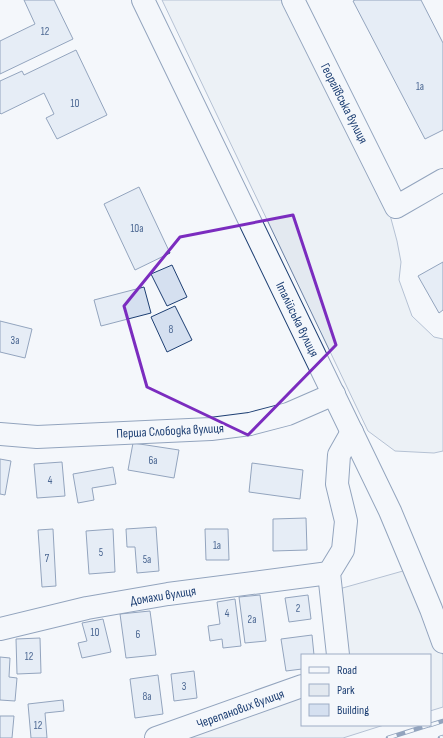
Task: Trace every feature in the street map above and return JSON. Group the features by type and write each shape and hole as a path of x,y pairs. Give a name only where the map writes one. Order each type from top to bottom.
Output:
{"street":[{"name":"Італійська вулиця","path":"143,0 390,511 431,609 443,642"},
{"name":"Георгіївська вулиця","path":"293,0 396,207 443,180"},
{"name":"Перша Слободка вулиця","path":"0,434 37,437 219,428 250,424 288,414 334,394"},
{"path":"338,654 328,573 343,550 346,521 337,484 339,455 352,432"},
{"name":"Домахи вулиця","path":"0,629 87,608 168,594 328,573"},
{"name":"Черепанових вулиця","path":"156,738 301,686"}],"highlighted area":[{"path":"293,215 336,345 248,435 147,387 124,306 180,237"}],"green space":[{"path":"162,0 283,0 390,215 401,262 399,280 412,316 434,337 443,339 443,451 434,453 395,451 368,431"},
{"path":"410,569 443,655 443,707 431,711 431,654 348,654 339,589"},
{"path":"301,696 301,726 381,726 343,738 186,738"}],"building":[{"path":"24,0 54,0 73,39 0,74 0,41 35,24"},
{"path":"421,0 443,43 443,130 425,139 353,1"},
{"path":"76,50 107,115 57,139 46,118 54,114 44,93 1,114 0,113 0,81 22,71 24,75"},
{"path":"139,187 170,253 135,270 104,204"},
{"path":"443,262 443,310 439,313 418,276"},
{"path":"172,265 187,297 167,306 151,274"},
{"path":"144,287 151,313 101,326 94,300"},
{"path":"175,306 192,340 167,352 151,317"},
{"path":"0,321 32,329 25,358 0,352"},
{"path":"133,443 179,450 174,478 128,470"},
{"path":"0,459 11,461 5,495 0,494"},
{"path":"62,462 65,496 37,498 34,464"},
{"path":"252,463 303,470 300,499 249,492"},
{"path":"113,467 116,484 92,488 94,500 78,503 73,474"},
{"path":"306,518 307,550 273,551 273,519"},
{"path":"156,527 159,571 137,573 135,547 127,547 126,529"},
{"path":"53,529 56,586 42,587 38,530"},
{"path":"113,529 115,572 89,574 86,531"},
{"path":"205,529 228,529 229,560 206,560"},
{"path":"260,595 266,641 245,643 239,597"},
{"path":"308,595 311,619 289,622 285,598"},
{"path":"235,599 241,646 223,648 222,639 210,641 208,626 220,624 217,602"},
{"path":"150,611 156,655 126,658 120,614"},
{"path":"103,619 111,652 82,658 78,643 87,641 82,623"},
{"path":"312,635 314,654 301,654 301,669 286,671 281,639"},
{"path":"40,638 41,673 17,674 16,639"},
{"path":"0,657 10,658 9,677 17,678 15,701 0,700"},
{"path":"194,671 197,698 174,701 171,674"},
{"path":"158,675 163,714 135,718 130,679"},
{"path":"63,700 64,711 45,713 47,738 31,738 28,704"},
{"path":"0,716 14,716 12,738 0,738"}],"railway":[{"path":"431,725 443,721"},
{"path":"388,738 426,726"}]}
